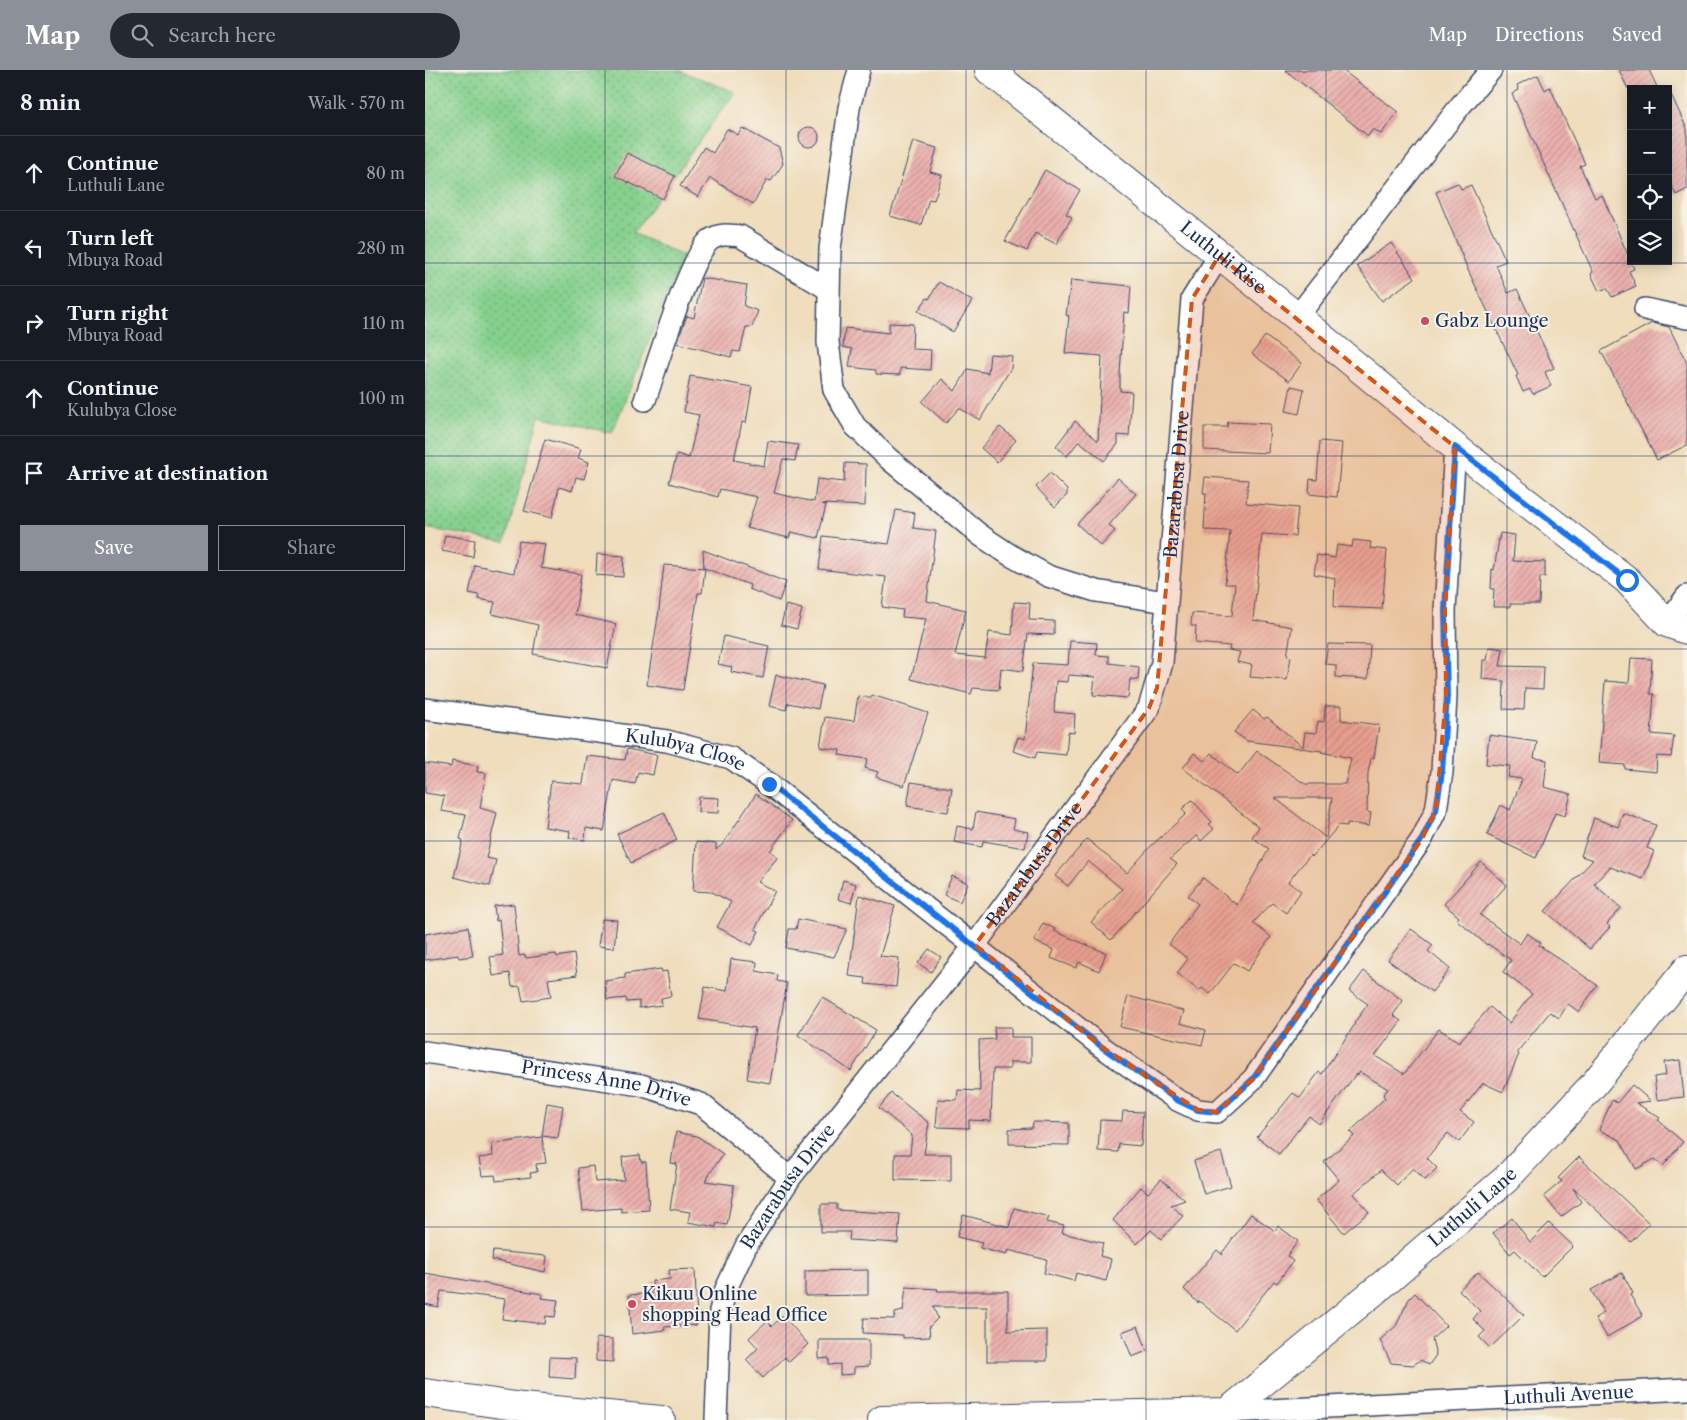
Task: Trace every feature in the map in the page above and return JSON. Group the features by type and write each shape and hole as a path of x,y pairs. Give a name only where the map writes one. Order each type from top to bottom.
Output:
{"street":[{"path":"859,70 849,108 837,191 828,289 828,342 834,390 855,426 889,459 980,535 1010,555 1048,576 1096,590 1166,602"},
{"name":"Luthuli Rise","path":"989,70 1297,317 1455,447"},
{"path":"1297,317 1461,105 1491,70"},
{"path":"645,400 689,276 701,250 711,240 724,234 740,236 828,289"},
{"name":"Bazarabusa Drive","path":"716,1420 719,1311 726,1289 746,1246 790,1178 975,945 1149,708 1162,663 1193,299 1219,256"},
{"path":"1645,309 1687,318"},
{"path":"1455,447 1627,580 1682,628"},
{"name":"Kulubya Close","path":"425,709 667,741 731,758 763,779 1102,1047 1177,1100 1198,1110 1217,1112 1253,1079 1422,839 1436,810 1442,772 1447,696 1445,610 1455,447"},
{"path":"1682,628 1687,596"},
{"name":"Luthuli Lane","path":"1227,1412 1387,1281 1506,1179 1594,1084 1687,969"},
{"name":"Princess Anne Drive","path":"425,1052 641,1085 701,1104 790,1178"},
{"name":"Luthuli Avenue","path":"882,1420 1227,1412 1687,1389"},
{"path":"425,1393 606,1418 661,1420"}],"highlighted area":[{"path":"1219,256 1455,447 1445,610 1446,696 1436,810 1422,839 1253,1079 1217,1112 1198,1110 1102,1047 975,945 1149,708 1157,688 1192,299"}],"green space":[{"path":"425,70 678,70 735,92 633,233 683,256 612,433 539,416 505,542 425,528"}],"building":[{"path":"1285,70 1342,70 1398,112 1381,134 1373,129 1368,136"},
{"path":"1619,70 1649,70 1656,85 1627,85 1627,87"},
{"path":"1538,75 1545,90 1550,87 1585,164 1580,166 1595,198 1602,195 1627,253 1627,265 1632,265 1634,269 1629,271 1636,286 1612,297 1607,288 1599,291 1591,274 1593,272 1512,94 1519,90 1517,85"},
{"path":"1672,97 1687,129 1687,189 1676,195 1672,186"},
{"path":"809,127 816,130 819,137 816,144 809,147 802,144 799,137 802,130"},
{"path":"742,128 779,148 783,164 771,181 767,180 753,204 710,178 698,197 680,186 704,147 713,153 727,129 738,135"},
{"path":"913,141 937,148 930,172 942,175 934,200 929,199 921,225 890,216"},
{"path":"627,153 675,176 663,199 615,176"},
{"path":"1045,170 1080,190 1066,214 1072,217 1056,244 1035,233 1027,251 1005,241"},
{"path":"1458,183 1461,189 1471,185 1506,261 1496,265 1508,293 1517,289 1554,368 1545,372 1551,386 1533,394 1530,389 1523,392 1516,376 1518,375 1468,270 1436,192"},
{"path":"1391,243 1415,278 1382,301 1357,266"},
{"path":"702,278 747,285 744,306 758,311 752,327 746,327 740,352 733,351 731,357 677,343 687,316 694,318"},
{"path":"1071,280 1131,286 1129,313 1124,312 1120,374 1120,391 1132,392 1129,436 1118,435 1118,444 1104,461 1079,441 1067,456 1056,446 1075,421 1098,441 1102,356 1065,353 1069,316 1066,315"},
{"path":"939,282 972,301 953,332 918,311 927,298 929,299"},
{"path":"889,323 913,324 912,349 931,350 930,370 900,368 900,375 876,374 876,370 849,367 852,349 843,347 845,328 889,333"},
{"path":"1652,323 1669,327 1687,363 1687,445 1657,460 1601,351"},
{"path":"1265,336 1302,363 1289,381 1252,354"},
{"path":"990,354 1012,356 1011,368 980,420 959,408 946,423 922,402 942,379 955,391 968,369 988,373"},
{"path":"690,376 752,387 746,423 742,422 734,460 764,466 768,441 798,445 795,461 783,459 774,493 814,502 817,479 844,482 845,463 866,464 865,506 822,504 826,505 818,538 791,532 789,538 747,528 757,497 720,489 718,497 669,483 677,454 689,458 699,415 684,412"},
{"path":"1291,386 1304,389 1299,414 1286,411"},
{"path":"1228,422 1270,424 1268,453 1204,450 1204,427 1227,427"},
{"path":"1000,427 1016,440 997,462 981,448"},
{"path":"545,439 581,449 578,458 589,462 584,479 576,477 572,491 559,487 552,518 524,511"},
{"path":"1320,441 1342,443 1337,497 1309,494 1310,479 1317,480"},
{"path":"1050,473 1067,490 1067,495 1055,507 1036,487"},
{"path":"1205,477 1248,480 1246,503 1298,508 1295,536 1262,534 1253,620 1292,627 1287,656 1291,657 1287,680 1250,677 1252,665 1237,662 1240,652 1229,650 1230,646 1195,643 1196,626 1191,626 1192,613 1232,616 1235,584 1225,584 1230,531 1204,530 1206,493 1203,493"},
{"path":"1118,478 1136,494 1109,525 1115,531 1101,546 1077,524"},
{"path":"896,510 915,513 913,528 936,531 927,601 966,610 955,655 985,658 989,632 1012,635 1014,602 1030,603 1029,620 1054,621 1054,635 1028,634 1023,671 1001,668 999,690 973,688 971,694 911,679 926,619 902,617 903,610 882,607 886,577 819,569 823,536 889,544"},
{"path":"1500,533 1515,535 1513,561 1545,562 1545,577 1540,577 1539,604 1510,604 1510,607 1493,607 1494,589 1491,589 1492,569 1494,570"},
{"path":"445,535 475,540 473,557 442,551"},
{"path":"1353,540 1371,542 1370,548 1387,550 1382,609 1334,607 1335,578 1314,574 1317,555 1335,558 1337,545 1352,547"},
{"path":"519,541 545,544 541,568 581,574 575,615 616,624 607,668 533,654 538,625 492,614 495,602 478,599 479,595 469,593 475,565 514,573"},
{"path":"703,550 786,582 779,601 749,589 750,585 704,568"},
{"path":"597,554 624,556 623,577 596,575"},
{"path":"664,565 705,568 702,593 698,593 683,690 647,685"},
{"path":"786,605 802,609 797,629 781,625"},
{"path":"724,636 769,646 763,678 731,672 732,667 718,664"},
{"path":"1070,641 1097,643 1096,655 1109,656 1109,663 1139,667 1138,680 1130,679 1128,698 1093,695 1095,677 1068,675 1067,682 1056,681 1054,712 1075,714 1074,733 1068,732 1066,755 1037,752 1035,758 1013,751 1018,737 1025,739 1033,663 1068,665"},
{"path":"1328,644 1370,645 1368,679 1336,677 1336,665 1325,664"},
{"path":"1489,647 1503,649 1500,666 1544,667 1543,689 1525,688 1524,710 1503,709 1504,681 1482,679 1483,660 1487,660"},
{"path":"1631,658 1652,659 1650,694 1654,694 1651,734 1674,736 1671,757 1657,756 1656,772 1625,769 1625,765 1599,763 1605,681 1629,683"},
{"path":"776,675 823,685 818,709 788,703 786,710 769,706"},
{"path":"872,695 928,713 904,786 876,777 878,772 865,768 868,759 839,755 840,750 820,747 825,717 854,721 858,696 871,698"},
{"path":"1325,706 1341,706 1341,720 1379,725 1374,758 1371,758 1368,773 1367,812 1371,813 1369,826 1347,823 1347,826 1339,825 1312,857 1310,855 1288,882 1301,891 1286,913 1272,903 1253,923 1271,937 1247,971 1234,963 1210,994 1202,988 1199,991 1177,973 1188,959 1169,944 1198,904 1188,896 1203,878 1237,905 1269,849 1252,837 1259,827 1183,768 1194,753 1204,761 1211,753 1238,775 1257,751 1305,784 1345,784 1351,758 1322,751 1247,741 1234,732 1253,710 1264,719 1267,717 1303,747 1305,732 1316,733 1318,721 1324,722","holes":["1275,798 1332,798 1326,838"]},
{"path":"1489,735 1537,742 1534,758 1547,760 1544,787 1571,794 1565,816 1555,813 1536,858 1487,835 1501,805 1510,810 1522,779 1508,777 1510,766 1486,764"},
{"path":"627,749 657,755 653,775 638,772 635,784 613,780 604,831 586,828 585,840 569,838 570,831 545,827 551,781 583,784 587,756 625,760"},
{"path":"452,761 478,766 477,772 486,773 480,808 497,813 486,858 496,860 490,886 454,877 463,840 460,839 466,815 441,811 444,796 425,793 425,763 451,767"},
{"path":"911,782 952,788 948,812 907,806"},
{"path":"756,794 792,820 770,851 778,857 757,882 775,891 755,929 759,931 752,945 717,927 731,902 712,892 693,891 696,842 716,844 716,850 723,844"},
{"path":"699,797 719,798 718,813 698,812"},
{"path":"1192,800 1212,822 1209,824 1214,829 1201,841 1197,835 1170,859 1177,864 1111,940 1091,922 1122,889 1088,861 1068,886 1055,876 1087,839 1127,873 1151,846 1186,814 1182,809"},
{"path":"664,812 677,840 631,863 617,834"},
{"path":"976,812 1015,819 1013,829 1028,832 1025,848 983,841 982,847 954,842 957,826 973,829"},
{"path":"1623,813 1656,825 1647,848 1654,851 1643,879 1610,867 1594,884 1621,908 1607,924 1610,927 1590,949 1545,911 1593,860 1581,856 1594,818 1618,827"},
{"path":"1481,862 1507,885 1480,915 1520,944 1527,933 1541,943 1539,945 1597,985 1579,1012 1568,1004 1559,1018 1550,1012 1517,1052 1519,1054 1503,1092 1483,1083 1460,1112 1474,1122 1459,1142 1448,1133 1435,1148 1427,1158 1437,1168 1425,1180 1413,1168 1397,1185 1381,1170 1353,1194 1369,1212 1344,1233 1316,1200 1339,1180 1324,1162 1354,1136 1350,1132 1385,1098 1383,1095 1388,1089 1360,1072 1358,1075 1356,1074 1319,1124 1309,1116 1279,1154 1257,1137 1293,1093 1300,1098 1319,1072 1322,1074 1368,1004 1349,991 1364,971 1403,1001 1393,1015 1401,1021 1375,1056 1404,1074 1439,1029 1459,1042 1490,1007 1509,1023 1532,994 1503,972 1511,960 1487,945 1457,920 1459,917 1444,904"},
{"path":"952,876 968,883 960,902 944,895"},
{"path":"843,880 856,884 851,903 838,899"},
{"path":"859,895 895,906 880,956 899,958 896,987 865,984 866,978 849,976"},
{"path":"514,904 519,956 525,955 526,958 556,954 557,957 574,954 577,975 548,979 551,997 523,1001 520,986 512,987 510,973 493,976 490,957 503,955 499,920 496,921 494,906"},
{"path":"602,919 617,920 614,948 598,946"},
{"path":"798,919 847,929 834,957 786,948 789,929 796,929"},
{"path":"1043,923 1055,929 1054,931 1106,953 1099,971 1079,962 1076,968 1051,958 1054,950 1034,941"},
{"path":"468,927 473,956 459,958 458,955 425,960 425,934"},
{"path":"1411,929 1433,945 1428,951 1450,969 1432,992 1388,960"},
{"path":"929,949 941,957 931,972 918,963"},
{"path":"731,959 757,962 756,971 778,975 777,981 787,983 770,1083 747,1079 755,1028 699,1019 705,987 727,991"},
{"path":"661,969 662,972 667,971 671,996 661,998 662,1005 639,1008 639,1001 627,1002 626,998 607,1000 605,981 625,978 625,974"},
{"path":"1128,996 1184,1011 1180,1023 1206,1030 1202,1045 1120,1027"},
{"path":"822,997 876,1030 851,1071 798,1035"},
{"path":"994,1027 1011,1027 1011,1037 1031,1037 1031,1062 1010,1062 1010,1069 993,1069 991,1121 969,1120 969,1128 936,1127 938,1099 957,1100 958,1090 980,1091 979,1040 995,1039"},
{"path":"1680,1060 1684,1097 1657,1100 1654,1077 1666,1075 1664,1062"},
{"path":"1632,1085 1651,1101 1636,1103 1660,1118 1658,1120 1683,1142 1663,1166 1655,1159 1636,1169 1620,1140 1599,1130 1612,1100 1617,1103"},
{"path":"891,1093 929,1123 924,1154 951,1154 951,1181 895,1180 895,1154 910,1154 912,1135 879,1108"},
{"path":"547,1103 563,1106 558,1138 542,1136"},
{"path":"1123,1111 1143,1112 1141,1146 1119,1144 1118,1152 1098,1151 1100,1120 1122,1121"},
{"path":"1033,1122 1069,1123 1069,1145 1009,1144 1009,1129 1032,1128"},
{"path":"676,1132 697,1136 723,1154 705,1181 734,1185 727,1225 717,1223 716,1227 688,1222 690,1212 670,1209 677,1164 671,1163"},
{"path":"542,1137 546,1163 536,1164 537,1172 530,1173 531,1177 496,1181 495,1175 482,1176 479,1158 493,1156 492,1144"},
{"path":"1221,1152 1231,1186 1204,1194 1194,1161"},
{"path":"640,1155 641,1162 646,1162 649,1210 621,1212 621,1208 583,1211 578,1168 593,1166 595,1182 624,1180 622,1157"},
{"path":"1579,1157 1649,1223 1631,1242 1573,1188 1581,1202 1561,1217 1544,1196 1562,1181 1558,1178"},
{"path":"1161,1179 1185,1200 1171,1205 1183,1216 1161,1239 1151,1230 1137,1244 1113,1220 1141,1187 1148,1193"},
{"path":"821,1204 837,1204 837,1210 900,1214 898,1243 849,1240 850,1232 821,1232"},
{"path":"1014,1208 1049,1217 1047,1222 1064,1226 1062,1233 1103,1243 1100,1256 1111,1259 1106,1281 1076,1273 1074,1281 1044,1273 1047,1260 1008,1250 1006,1255 980,1248 982,1243 957,1237 963,1215 1009,1227"},
{"path":"1251,1214 1275,1231 1278,1226 1298,1241 1287,1256 1293,1261 1277,1283 1274,1281 1235,1330 1199,1301 1198,1303 1184,1289 1217,1250 1223,1255 1222,1253"},
{"path":"1512,1218 1530,1242 1549,1223 1573,1246 1542,1277 1515,1250 1510,1254 1493,1233"},
{"path":"493,1251 547,1256 545,1272 492,1260"},
{"path":"695,1269 697,1325 664,1327 665,1330 632,1334 629,1295 653,1293 652,1281 670,1279 669,1270"},
{"path":"868,1270 868,1295 805,1296 805,1271"},
{"path":"1478,1272 1524,1315 1490,1348 1479,1337 1485,1331 1473,1319 1480,1311 1459,1290"},
{"path":"425,1273 542,1294 541,1298 558,1300 555,1317 546,1316 545,1324 502,1319 505,1299 441,1291 438,1307 425,1304"},
{"path":"1622,1273 1633,1293 1630,1295 1643,1316 1607,1337 1595,1318 1604,1313 1591,1290"},
{"path":"906,1287 938,1289 937,1291 1008,1291 1008,1331 1047,1330 1047,1361 987,1361 987,1307 933,1307 938,1318 929,1327 930,1337 903,1338 903,1335 863,1333 864,1318 894,1319 895,1313 903,1311"},
{"path":"1415,1293 1446,1326 1432,1339 1436,1355 1429,1365 1421,1360 1413,1365 1391,1363 1380,1340 1396,1326 1409,1299"},
{"path":"783,1316 808,1344 789,1362 785,1357 763,1378 746,1360 758,1348 749,1338 767,1321 772,1326"},
{"path":"1138,1326 1147,1351 1132,1357 1122,1332"},
{"path":"596,1338 613,1339 613,1362 596,1361"},
{"path":"819,1340 869,1340 869,1366 854,1367 854,1374 840,1375 840,1364 829,1365 829,1358 819,1359"},
{"path":"550,1357 576,1358 575,1379 549,1377"}],"place":[{"name":"Gabz Lounge","path":"1425,321"},
{"name":"Kikuu Online shopping Head Office","path":"632,1304"}],"route":[{"path":"769,784 1102,1047 1177,1100 1198,1110 1217,1112 1253,1079 1422,839 1436,810 1442,772 1447,696 1445,610 1455,447 1627,580"}]}
